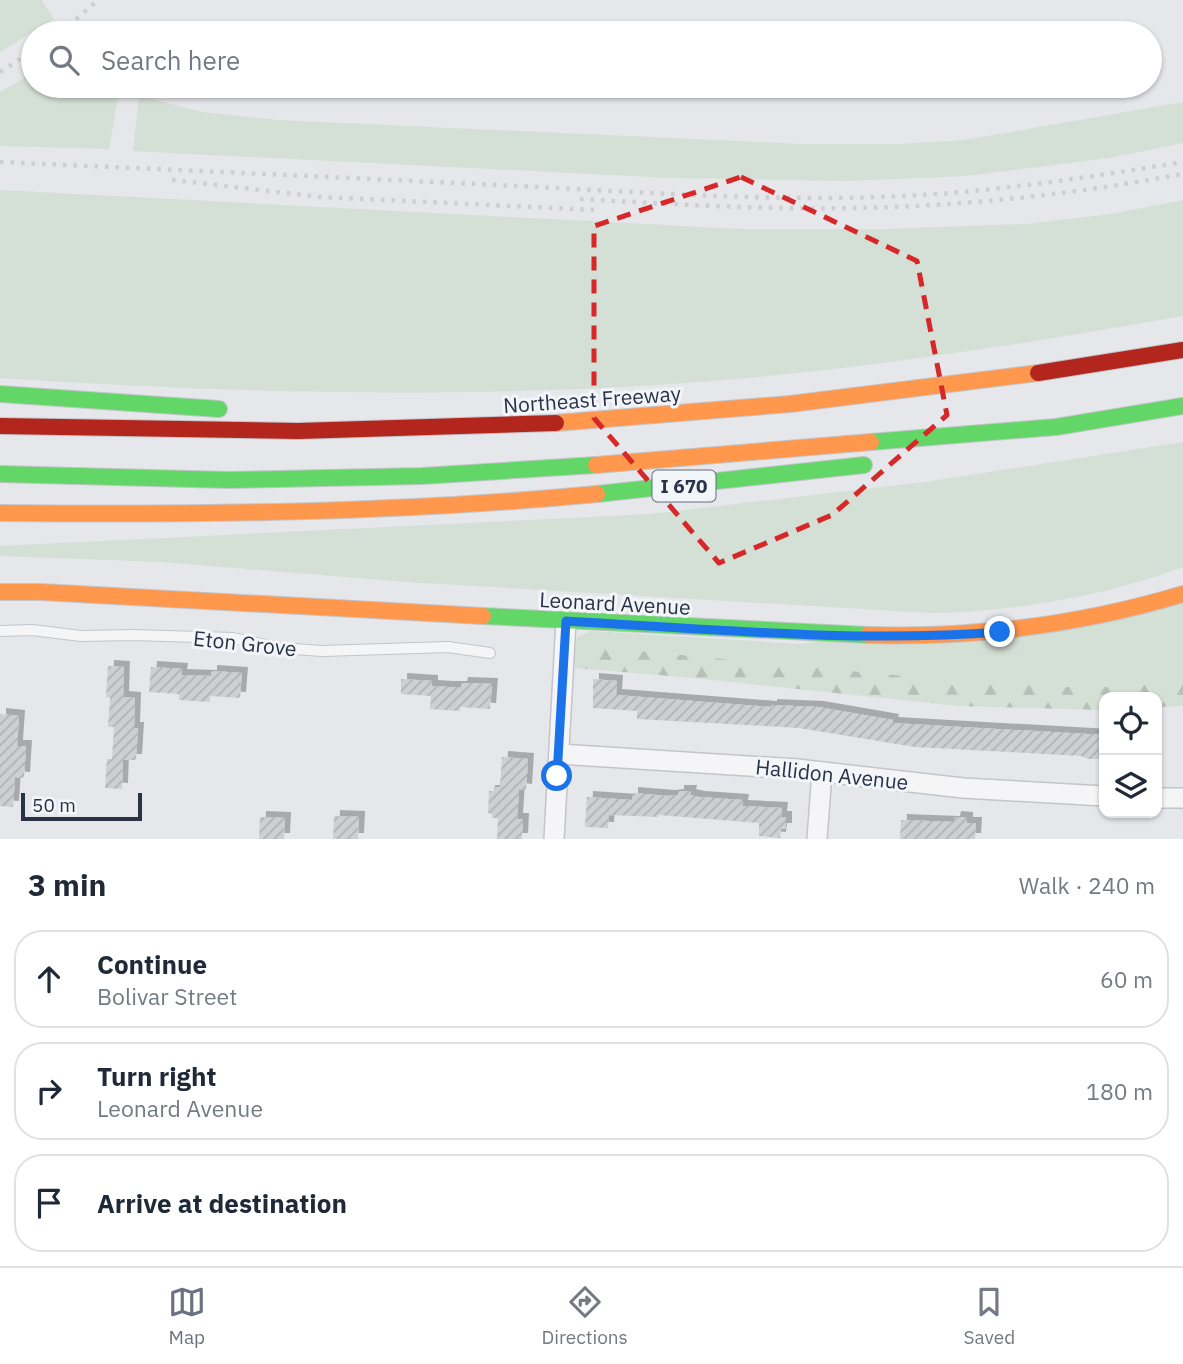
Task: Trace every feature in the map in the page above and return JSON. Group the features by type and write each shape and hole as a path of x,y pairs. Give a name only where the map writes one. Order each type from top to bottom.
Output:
{"main road":[{"name":"Northeast Freeway","path":"0,426 298,432 480,427 687,414 973,383 1183,350"},
{"path":"0,394 236,410"},
{"path":"928,454 1183,406"},
{"path":"304,415 480,427"},
{"path":"0,474 228,480 422,476 614,464 1056,428"},
{"name":"I 670","path":"0,513 307,512 565,498 755,479 875,463"},
{"path":"92,530 197,525 307,512"},
{"name":"Leonard Avenue","path":"0,586 41,592"},
{"name":"Leonard Avenue","path":"0,592 41,592 811,634 974,634 1076,620 1183,594"}],"street":[{"path":"554,839 566,621"},
{"name":"Hallidon Avenue","path":"559,754 822,772 962,788 1099,796"},
{"path":"817,839 822,772"},
{"path":"1162,798 1183,798"}],"lane":[{"name":"Eton Grove","path":"0,631 32,630 81,636 233,638 276,647 322,651 448,647 490,653"}],"highlighted area":[{"path":"741,177 917,261 947,415 832,515 719,563 594,418 594,226"}],"green space":[{"path":"0,0 42,0 54,19 21,21 21,39 0,52"},
{"path":"21,80 21,98 118,98 109,149 0,146 0,92"},
{"path":"139,98 203,112 277,120 801,144 900,144 965,140 1183,102 1183,143 1109,158 965,176 847,181 670,178 133,151"},
{"path":"0,190 740,229 886,229 1026,224 1111,214 1183,200 1183,316 997,347 811,372 600,388 343,392 0,378"},
{"path":"1183,442 1183,567 1091,594 1026,606 930,613 407,582 162,562 0,556 0,546 650,514 925,482"},
{"path":"1183,602 1183,680 1126,687 1064,687 937,679 584,646 575,652 577,637 591,631 798,644"},
{"path":"584,646 937,679 1064,687 1126,687 1183,680 1183,706 1162,707 1162,692 1099,692 1099,710 959,706 575,668 575,652"}],"building":[{"path":"108,666 124,667 123,697 135,698 134,728 138,728 136,760 123,760 122,789 105,788 107,759 112,759 114,727 108,727"},
{"path":"151,667 182,669 181,675 211,676 211,671 242,673 240,698 210,696 210,702 179,700 179,694 149,692"},
{"path":"401,679 432,681 432,686 447,687 461,687 462,683 492,684 490,709 430,709 431,696 401,694"},
{"path":"593,679 617,681 616,695 771,707 818,707 893,720 892,723 1099,735 1099,759 915,747 799,728 637,719 637,711 593,708"},
{"path":"0,714 19,716 17,746 26,746 24,778 15,777 13,807 0,806"},
{"path":"502,757 528,759 526,790 519,789 517,819 523,819 522,839 497,839 498,818 492,818 492,814 488,813 489,791 500,787"},
{"path":"678,791 691,791 690,795 699,797 743,800 742,806 782,808 781,817 786,817 786,829 781,829 780,838 759,836 759,823 658,815 609,815 608,828 585,827 587,797 632,800 632,793 669,796 678,795"},
{"path":"334,816 359,817 358,839 333,839"},
{"path":"260,817 285,818 284,839 259,839"},
{"path":"955,817 967,818 967,823 976,823 975,839 900,839 901,820 954,822"}],"railway":[{"path":"74,21 98,0"},
{"path":"0,72 21,59"},
{"path":"0,162 674,194 813,198 975,191 1183,162"},
{"path":"580,199 752,207 897,207 1020,198 1183,174"},
{"path":"172,180 321,197 594,210"}],"traffic: fast":[{"path":"0,394 219,409"},
{"path":"871,442 1056,427 1183,406"},
{"path":"0,474 228,480 422,476 596,465"},
{"path":"597,494 864,465"},
{"path":"483,616 868,635"}],"traffic: slow":[{"path":"556,423 790,404 1038,373"},
{"path":"596,465 871,442"},
{"path":"0,513 150,514 373,509 597,494"},
{"path":"0,592 483,616"},
{"path":"868,635 988,632 1027,627 1105,614 1183,594"}],"traffic: jam":[{"path":"1038,373 1183,350"},
{"path":"0,426 298,431 556,423"}],"route":[{"path":"557,776 566,621 889,636 1000,632"}]}
